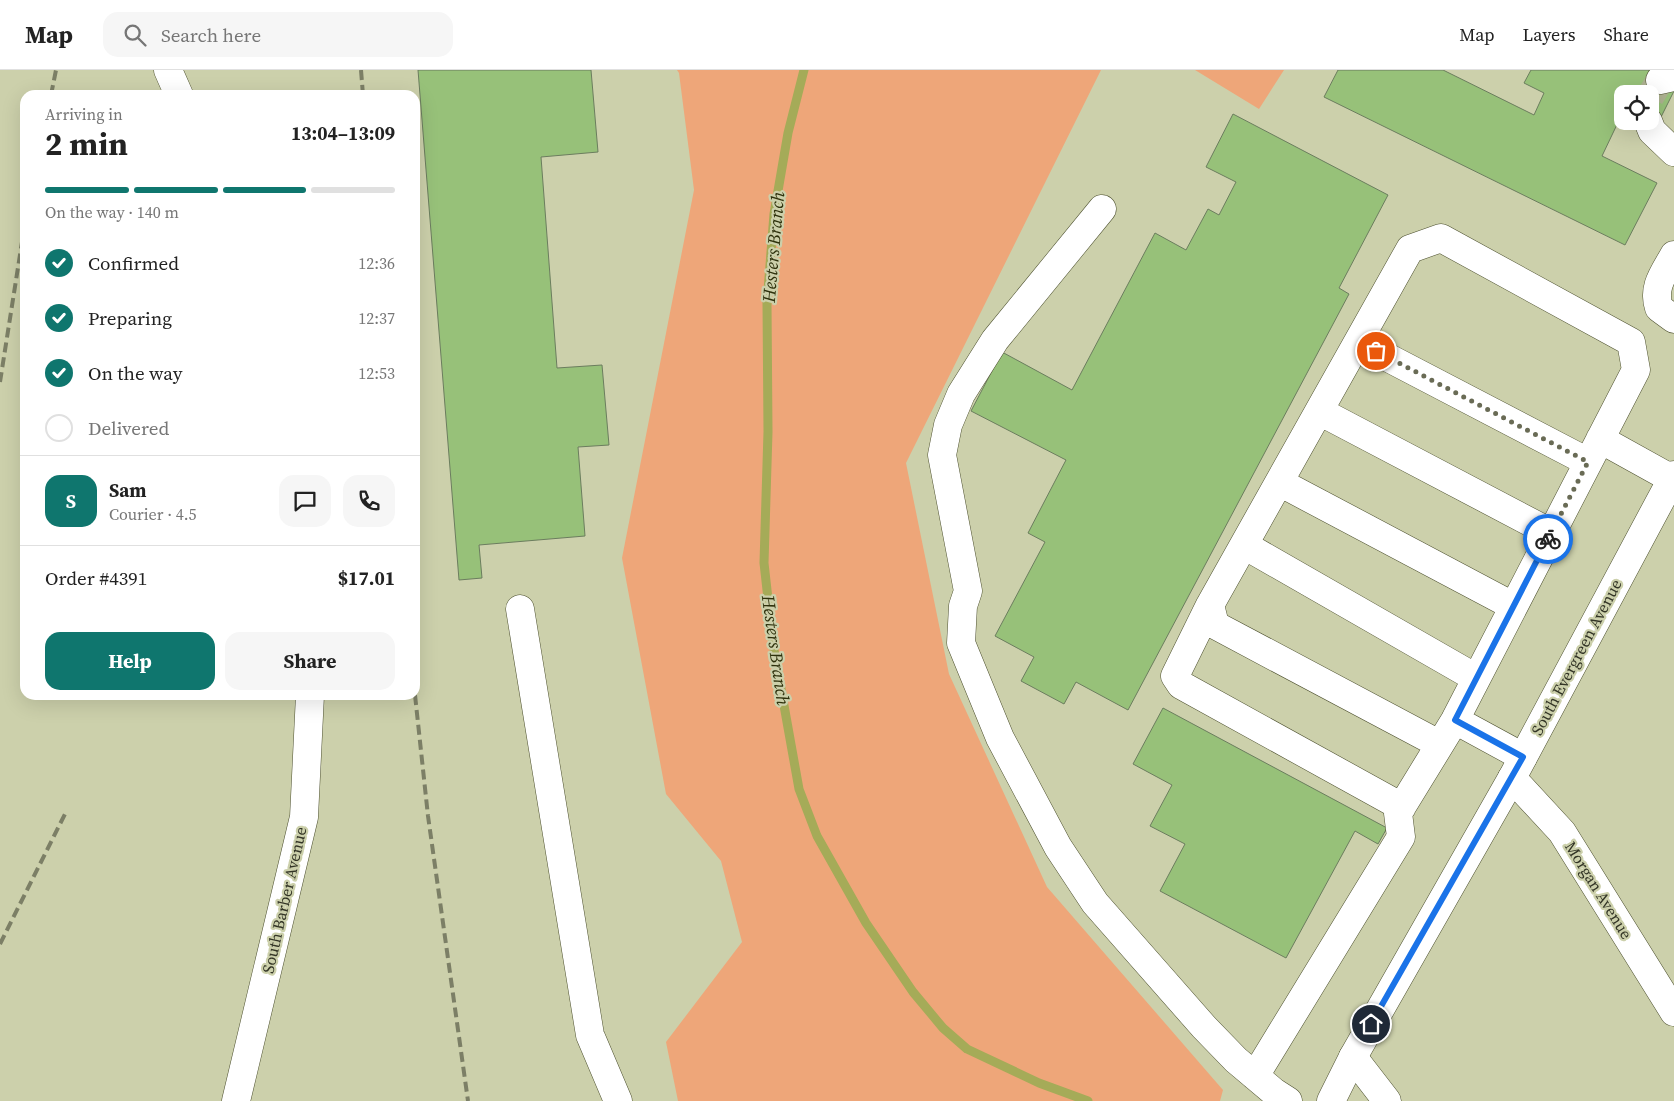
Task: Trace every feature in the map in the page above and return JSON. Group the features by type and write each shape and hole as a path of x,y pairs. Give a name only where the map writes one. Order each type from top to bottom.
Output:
{"street":[{"path":"168,70 177,90"},
{"path":"1652,130 1674,152"},
{"path":"1102,209 994,340 961,394 948,425 942,454 949,484 957,542 968,591 963,606 961,643 973,678 1000,738 1058,847 1095,903 1204,1027 1255,1076 1288,1101"},
{"path":"1255,1076 1401,837 1398,813 1402,807 1439,744 1455,720 1636,370 1631,342 1441,238 1410,250 1210,605 1175,676 1181,685 1402,807"},
{"path":"1674,255 1656,286 1659,308 1674,318"},
{"path":"1358,342 1594,451 1674,478"},
{"path":"1319,411 1551,533"},
{"name":"South Evergreen Avenue","path":"1331,1101 1352,1057 1518,767 1674,478"},
{"path":"1280,482 1514,606"},
{"path":"1244,545 1476,678"},
{"path":"1210,605 1215,625 1439,744"},
{"path":"520,609 590,1035 618,1101"},
{"name":"South Barber Avenue","path":"236,1101 304,817 310,700"},
{"name":"Morgan Avenue","path":"1455,720 1518,767 1562,832 1674,1012"},
{"path":"1352,1057 1387,1101"}],"shaded area":[{"path":"677,70 1101,70 906,463 949,674 1047,887 1223,1090 1220,1101 678,1101 666,1042 742,942 721,861 666,794 622,558 694,190 679,73"},
{"path":"1195,70 1284,70 1259,109"}],"building":[{"path":"418,70 591,70 598,152 541,157 557,368 602,365 609,445 578,447 585,536 479,545 482,578 459,580"},
{"path":"1338,70 1443,70 1534,115 1544,93 1524,83 1531,70 1648,70 1674,84 1674,91 1661,117 1659,116 1659,85 1614,85 1614,130 1602,156 1657,183 1625,245 1324,97"},
{"path":"1233,114 1388,195 1339,288 1349,294 1128,710 1076,682 1064,704 1021,681 1034,657 995,636 1045,542 1028,533 1066,460 971,411 1002,352 1072,390 1155,233 1186,250 1208,209 1219,215 1236,182 1206,167"},
{"path":"1163,708 1387,828 1378,844 1355,831 1286,958 1160,891 1185,844 1150,826 1172,785 1133,764"}],"waterway":[{"name":"Hesters Branch","path":"804,70 788,133 774,214 767,303 768,432 764,563 773,644 799,789 817,836 866,923 913,992 943,1028 967,1049 1039,1083 1088,1101"}],"tunnel":[{"path":"1657,85 1660,80"}],"railway":[{"path":"52,90 56,70"},
{"path":"361,70 363,90"},
{"path":"0,382 20,255"},
{"path":"416,700 428,816 468,1101"},
{"path":"0,944 65,814"}],"way so far":[{"path":"1376,351 1588,462 1548,539"}],"route":[{"path":"1371,1024 1523,757 1455,720 1548,539"}]}
